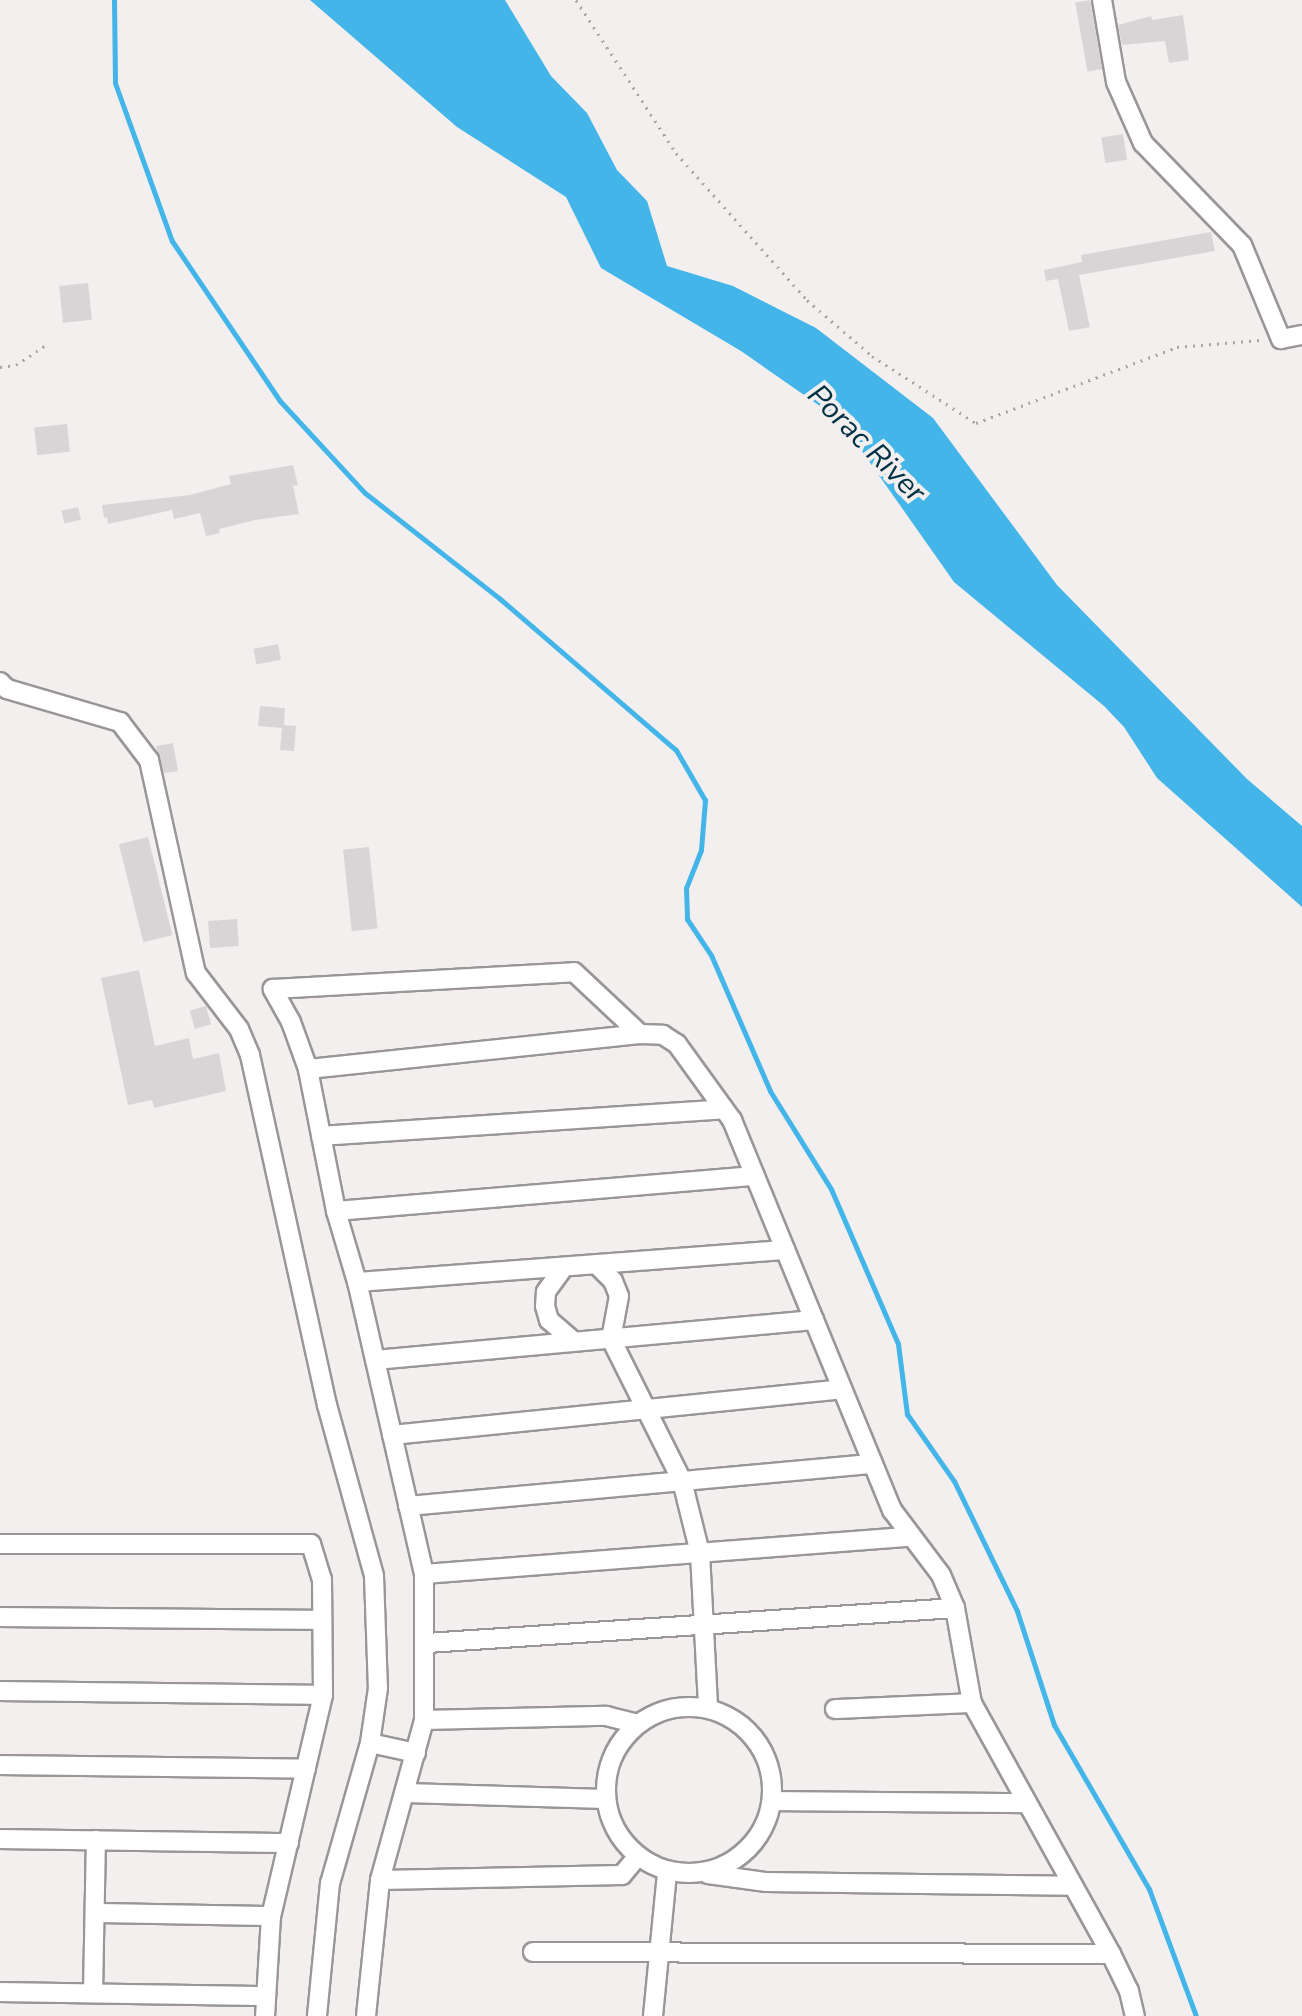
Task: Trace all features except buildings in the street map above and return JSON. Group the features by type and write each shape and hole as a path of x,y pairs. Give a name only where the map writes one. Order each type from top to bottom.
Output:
{"street":[{"path":"1102,0 1116,82 1143,143 1242,245 1281,339 1302,335"},
{"path":"0,682 7,689 120,722 136,738 149,760 196,973 239,1029 250,1055 327,1405 374,1576 378,1688 370,1743 330,1883 317,2016"},
{"path":"366,2016 380,1880 424,1720 427,1643 424,1574 357,1282 336,1211 308,1069 291,1022 273,989 574,972 640,1034"},
{"path":"308,1069 640,1034 663,1035 677,1044 723,1109 755,1176 892,1510 909,1537 941,1575 955,1608 972,1703 1111,1954 1129,1991 1135,2016"},
{"path":"321,1136 723,1109"},
{"path":"336,1211 755,1176"},
{"path":"357,1282 785,1250"},
{"path":"596,1264 613,1281 619,1296 611,1339 682,1481 700,1553 708,1707"},
{"path":"564,1267 546,1292 545,1306 549,1320 574,1342"},
{"path":"375,1360 814,1320"},
{"path":"392,1435 842,1389"},
{"path":"408,1506 873,1464"},
{"path":"424,1574 909,1537"},
{"path":"0,1544 311,1544 322,1579 323,1695 271,1916 265,2016"},
{"path":"427,1643 955,1608"},
{"path":"0,1617 322,1620"},
{"path":"0,1691 323,1695"},
{"path":"835,1709 972,1703"},
{"path":"705,1873 737,1860 761,1834 773,1801 768,1760 745,1726 708,1707 671,1708 637,1724 612,1757 605,1799 615,1831 637,1857 667,1872 705,1873 766,1882 1073,1886"},
{"path":"424,1720 606,1716 637,1724"},
{"path":"370,1743 416,1753"},
{"path":"0,1765 306,1769"},
{"path":"406,1793 605,1799"},
{"path":"773,1801 1027,1803"},
{"path":"0,1839 289,1843"},
{"path":"93,1993 96,1840"},
{"path":"380,1880 622,1875 637,1857"},
{"path":"653,2016 667,1872"},
{"path":"95,1913 271,1916"},
{"path":"533,1952 1111,1954"},
{"path":"0,1992 266,1996"}],"path":[{"path":"576,0 676,153 807,300 872,356 976,423 1177,347 1281,339"},
{"path":"0,367 16,365 46,345"}],"water":[{"name":"Porac River","path":"310,0 505,0 551,76 587,113 617,170 647,201 667,266 733,286 816,328 933,418 1057,585 1247,779 1302,826 1302,907 1157,778 1124,727 1104,706 954,582 840,420 741,351 601,268 566,197 457,127"}],"waterway":[{"path":"114,0 115,83 172,241 280,401 365,493 499,598 676,750 705,800 701,850 686,888 687,919 711,955 770,1091 831,1189 898,1344 907,1414 954,1481 1017,1611 1054,1725 1149,1889 1196,2016"}]}
